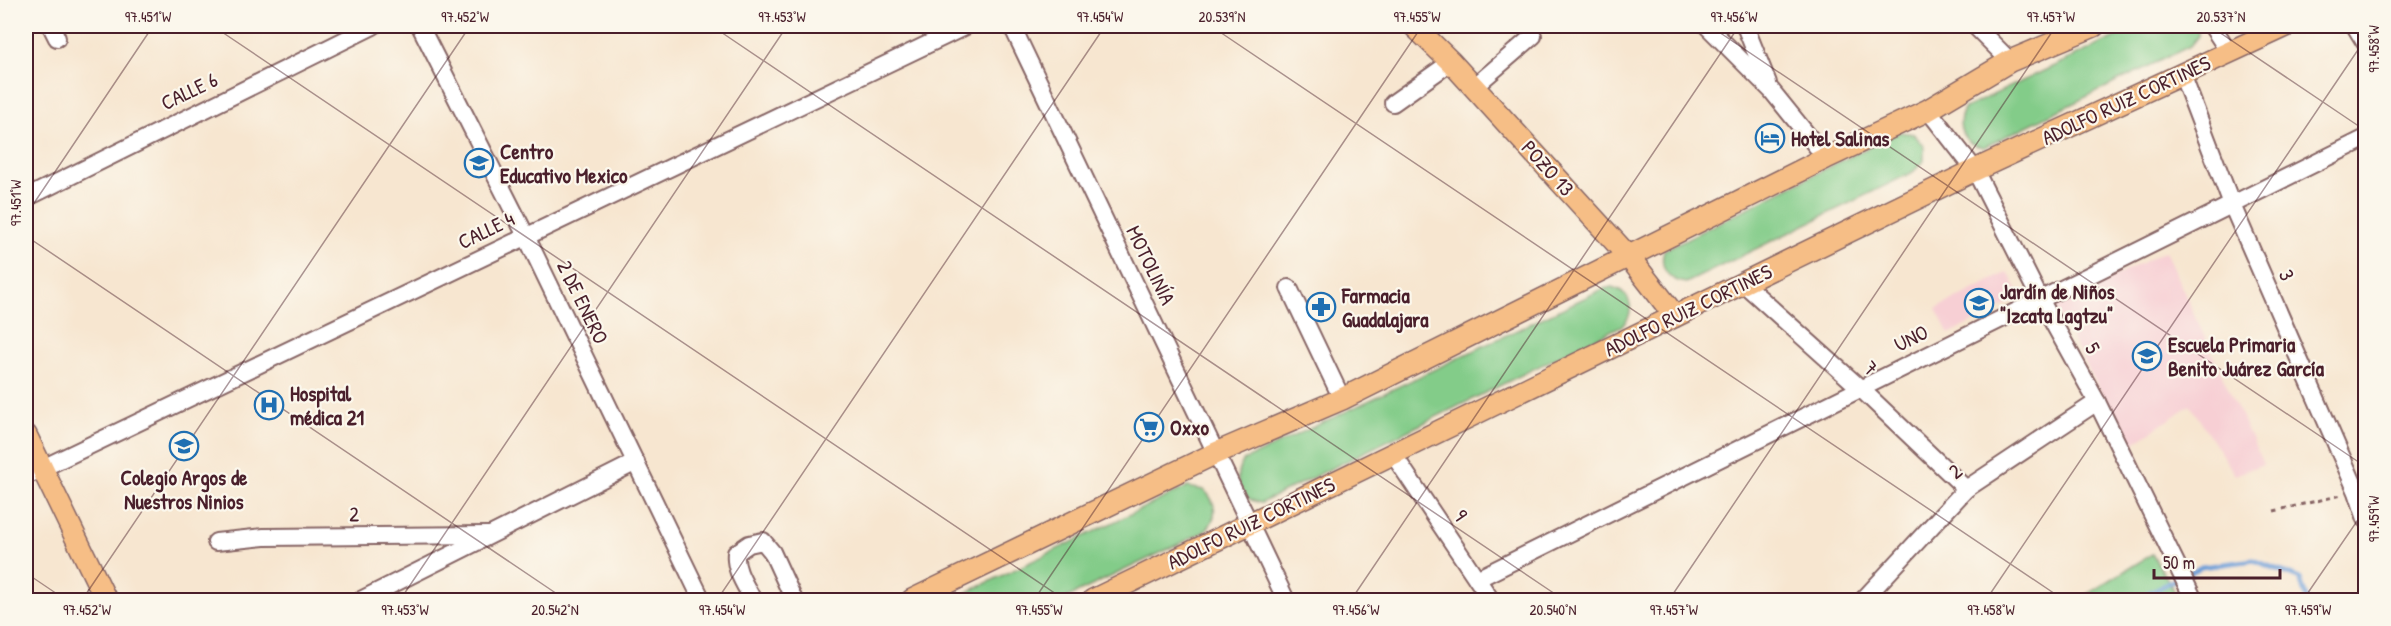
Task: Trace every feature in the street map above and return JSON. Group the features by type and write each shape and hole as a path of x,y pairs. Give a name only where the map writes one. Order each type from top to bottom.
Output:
{"main road":[{"name":"POZO 13","path":"1414,26 1474,87 1629,257 1675,316"},
{"path":"912,600 1216,453 1342,399 1826,158 1928,110 2010,61 2094,26"},
{"name":"ADOLFO RUIZ CORTINES","path":"1093,600 1975,170 2286,26"},
{"path":"26,435 34,472 106,600"}],"street":[{"name":"CALLE 6","path":"26,198 373,26"},
{"name":"2 DE ENERO","path":"420,26 526,236 702,600"},
{"name":"CALLE 4","path":"34,472 966,26"},
{"name":"MOTOLINÍA","path":"1012,26 1286,600"},
{"path":"1707,26 1771,90 1826,158"},
{"path":"1745,26 1771,90"},
{"path":"1975,26 2010,61"},
{"path":"2212,26 2229,52"},
{"path":"2355,26 2366,44"},
{"path":"1474,87 1533,36"},
{"path":"1394,103 1450,62"},
{"name":"3","path":"2182,74 2232,205 2361,491 2366,519"},
{"name":"5","path":"1928,110 1975,170 2040,299 2097,402 2194,600"},
{"name":"UNO","path":"1477,579 2366,138"},
{"name":"7","path":"1743,283 1860,388 1966,489"},
{"path":"1289,288 1342,399"},
{"name":"2","path":"1863,600 1966,489 2097,402"},
{"name":"9","path":"1393,454 1491,600"},
{"name":"2","path":"361,600 636,462"},
{"name":"2","path":"216,542 264,537 492,535"},
{"path":"753,600 735,560 736,553 757,540 763,541 772,552 794,600"}],"path":[{"path":"2274,511 2361,491"}],"shaded area":[{"name":"Escuela Primaria Benito Juárez García","path":"2165,251 2263,464 2235,475 2190,405 2130,446 2055,307"},
{"name":"Jardín de Niños \"Izcata Lagtzu\"","path":"2008,272 2021,297 1949,334 1936,309"}],"green space":[{"path":"2139,26 2198,26 2198,36 2190,46 1984,147 1966,139 1960,121 1965,108"},
{"path":"1899,132 1914,134 1924,146 1924,161 1913,172 1686,283 1674,279 1666,272 1663,262 1664,250"},
{"path":"1612,287 1624,293 1630,303 1629,314 1623,325 1261,503 1247,497 1239,487 1238,474 1244,460 1603,289"},
{"path":"1187,487 1204,490 1212,500 1214,516 1204,532 1062,600 951,600"},
{"path":"2152,554 2180,600 2078,600"}],"waterway":[{"path":"2134,600 2201,567 2254,560 2300,579 2307,600"}],"place":[{"name":"Hotel Salinas","path":"1770,138"},
{"name":"Centro Educativo Mexico","path":"479,163"},
{"name":"Jardín de Niños \"Izcata Lagtzu\"","path":"1979,303"},
{"name":"Farmacia Guadalajara","path":"1321,307"},
{"name":"Escuela Primaria Benito Juárez García","path":"2147,356"},
{"name":"Hospital médica 21","path":"269,405"},
{"name":"Oxxo","path":"1149,427"},
{"name":"Colegio Argos de Nuestros Ninios","path":"184,446"}]}
